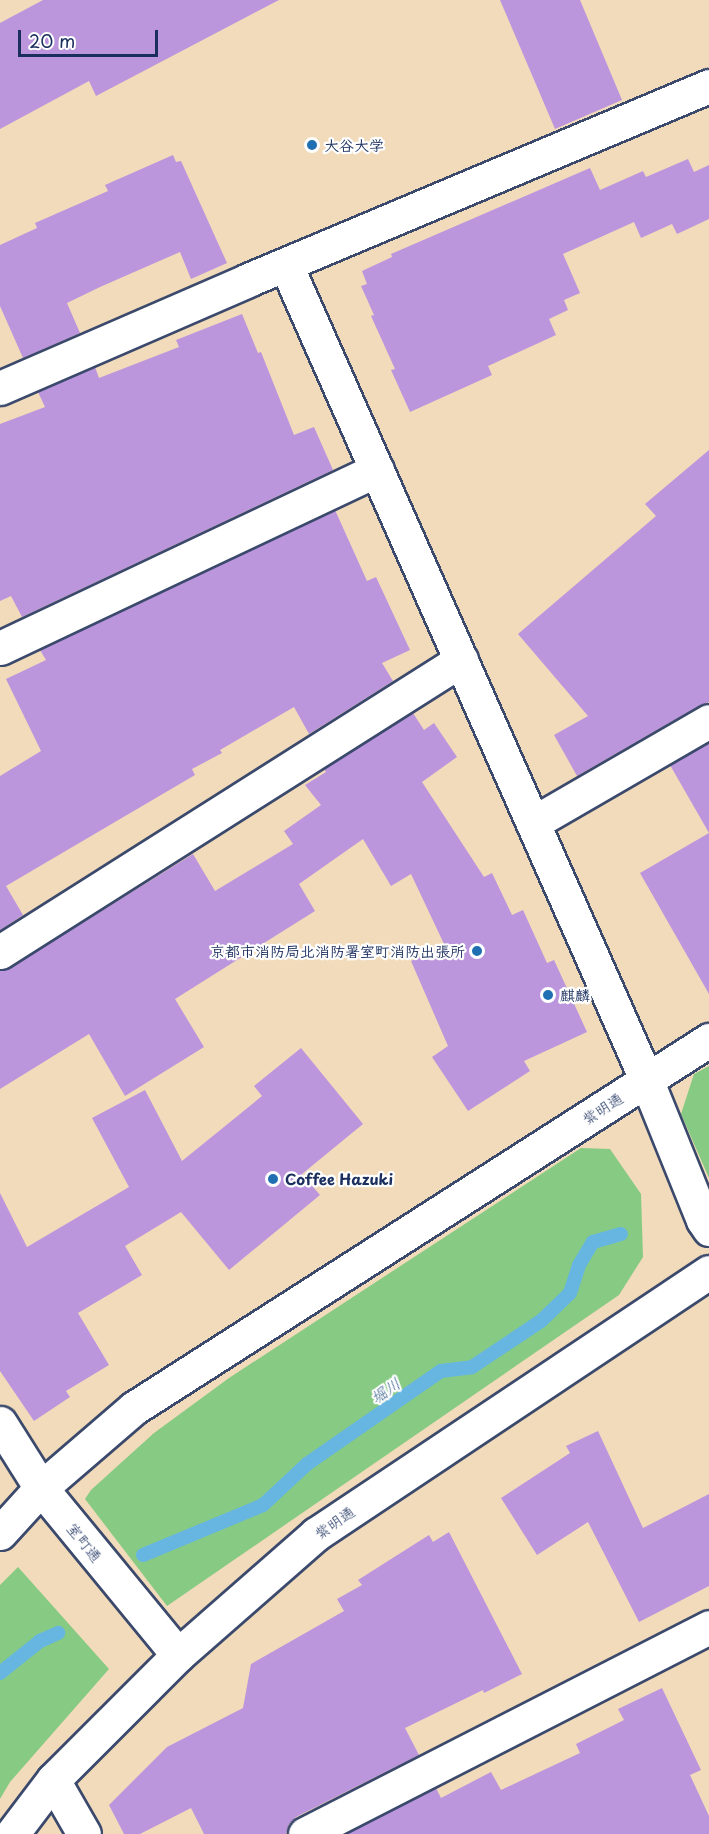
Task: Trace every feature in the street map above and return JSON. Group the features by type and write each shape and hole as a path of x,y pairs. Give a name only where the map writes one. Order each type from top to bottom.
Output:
{"street":[{"path":"0,388 709,86"},
{"path":"286,265 646,1079 703,1220 709,1229"},
{"path":"0,648 377,470"},
{"path":"0,952 460,660"},
{"path":"533,823 709,721"},
{"name":"紫明通","path":"0,1533 41,1488 134,1408 709,1040"},
{"name":"紫明通","path":"12,1834 53,1780 178,1655 316,1533 709,1272"},
{"name":"室町通","path":"0,1423 41,1488 178,1655"},
{"path":"305,1834 709,1627"},
{"path":"53,1780 84,1834"}],"green space":[{"path":"709,1066 709,1178 681,1114 694,1074"},
{"path":"581,1148 610,1149 641,1194 643,1257 619,1295 167,1606 85,1499 91,1490 154,1433 229,1378"},
{"path":"18,1567 109,1669 10,1782 0,1799 0,1585"}],"building":[{"path":"43,0 279,0 96,96 89,81 0,129 0,23"},
{"path":"500,0 580,0 622,100 555,129"},
{"path":"173,155 176,162 181,161 227,263 191,279 180,252 100,287 67,303 80,333 23,358 0,306 0,245 37,228 35,223 108,191 105,185"},
{"path":"688,159 694,172 709,165 709,219 677,234 672,224 641,238 634,222 563,254 580,293 564,300 568,310 549,319 556,335 488,366 492,375 410,412 391,370 395,369 371,316 374,315 361,286 367,284 362,271 392,257 391,254 590,168 600,190 643,171 646,177"},
{"path":"242,314 258,353 261,352 294,435 314,427 333,470 22,617 11,596 0,601 0,424 45,407 38,392 95,367 99,378 179,347 176,340"},
{"path":"709,450 709,702 577,776 554,735 588,716 518,634 656,516 645,504"},
{"path":"335,510 367,581 376,577 410,650 382,663 393,681 309,734 294,707 220,750 222,753 192,769 195,775 6,886 23,915 0,930 0,776 41,751 6,679 46,660 40,650"},
{"path":"413,713 424,730 434,723 457,757 422,782 484,877 492,873 512,915 523,910 547,963 554,960 587,1032 524,1061 530,1071 468,1111 432,1057 448,1046 411,961 445,946 411,874 391,886 363,839 299,884 315,911 175,999 204,1047 125,1096 89,1034 0,1089 0,971 10,968 193,854 215,891 293,844 284,831 321,805 305,785 326,772 324,769"},
{"path":"709,743 709,833 670,765"},
{"path":"709,833 709,994 640,873"},
{"path":"301,1048 363,1124 302,1174 320,1195 229,1270 181,1212 125,1246 142,1275 78,1313 109,1365 66,1391 70,1397 34,1421 0,1371 0,1193 27,1247 129,1187 92,1118 145,1090 182,1161 262,1096 254,1086"},
{"path":"598,1431 643,1528 709,1494 709,1586 639,1622 588,1522 537,1555 501,1498 570,1453 566,1446"},
{"path":"449,1532 522,1674 484,1693 483,1690 405,1728 419,1755 296,1817 289,1824 286,1834 204,1834 191,1808 140,1834 124,1834 109,1805 167,1747 243,1708 251,1664 344,1611 337,1599 362,1585 358,1580 429,1535 433,1542"},
{"path":"662,1688 701,1770 690,1775 709,1816 709,1834 346,1834 436,1788 441,1798 491,1772 501,1790 580,1753 576,1744 624,1720 618,1709"}],"waterway":[{"name":"堀川","path":"143,1555 263,1505 307,1464 441,1371 472,1367 541,1321 570,1293 579,1265 593,1242 621,1234"},
{"name":"堀川","path":"0,1673 40,1641 58,1633"}],"place":[{"name":"大谷大学","path":"312,145"},
{"name":"京都市消防局北消防署室町消防出張所","path":"477,951"},
{"name":"麒麟","path":"548,995"},
{"name":"Coffee Hazuki","path":"273,1179"}]}
